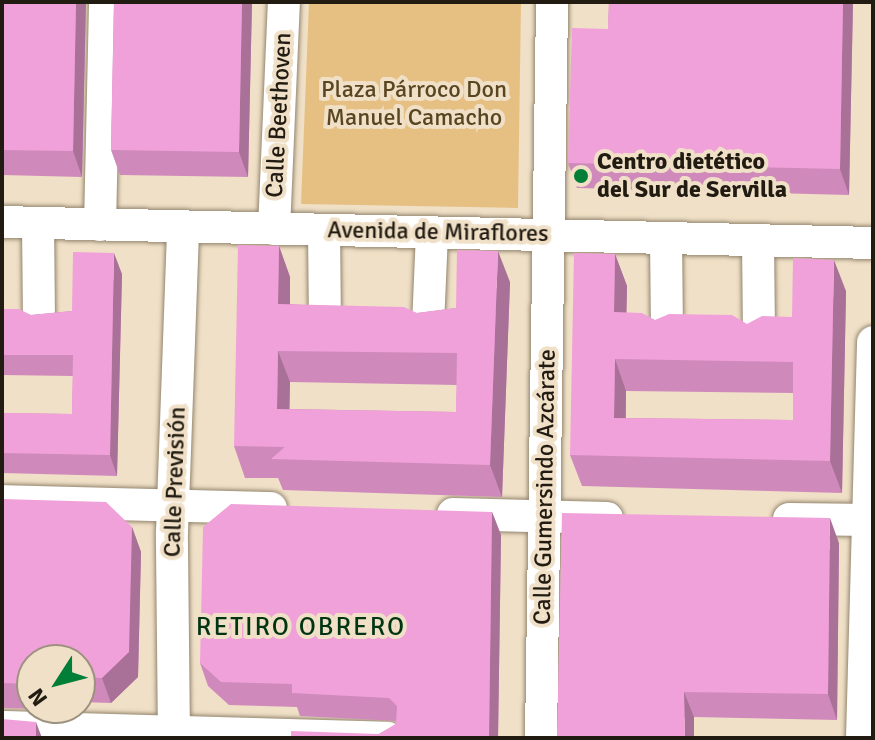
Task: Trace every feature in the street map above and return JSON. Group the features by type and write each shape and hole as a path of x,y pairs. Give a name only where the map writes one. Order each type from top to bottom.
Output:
{"street":[{"path":"100,225 105,2"},
{"name":"Calle Beethoven","path":"274,229 284,2"},
{"name":"Calle Gumersindo Azcárate","path":"541,738 552,2"},
{"name":"Avenida de Miraflores","path":"2,222 873,243"},
{"path":"38,223 39,317"},
{"name":"Calle Previsión","path":"174,736 174,505 183,227"},
{"path":"324,230 325,321"},
{"path":"428,325 432,232"},
{"path":"666,238 667,332"},
{"path":"758,240 759,336"},
{"path":"862,738 871,520 873,342"},
{"path":"2,501 297,509"},
{"path":"420,513 636,518"},
{"path":"760,519 871,520"},
{"path":"2,727 174,736 388,738"}],"green space":[{"name":"Plaza Párroco Don Manuel Camacho","path":"309,2 521,2 518,208 301,204"}],"building":[{"path":"2,2 76,2 73,151 2,150"},
{"path":"114,2 242,2 239,152 111,150"},
{"path":"609,2 843,2 840,169 568,163 572,28 608,29"},
{"path":"238,245 279,246 278,304 404,307 417,313 456,308 457,250 498,251 490,465 271,459 285,447 234,446","holes":["278,351 457,353 456,412 277,409"]},
{"path":"73,252 114,253 110,455 2,453 2,413 72,414 73,355 2,355 2,309 19,309 31,315 72,311"},
{"path":"574,253 615,254 614,312 642,313 655,320 669,314 732,315 747,324 762,316 792,317 793,258 834,260 830,461 570,455","holes":["615,359 793,362 793,420 614,418"]},
{"path":"2,499 106,502 132,527 129,652 102,678 96,678 96,644 16,644 16,683 2,683"},
{"path":"231,504 492,512 489,738 291,738 291,731 379,734 396,724 397,706 389,698 292,693 292,684 221,682 200,663 203,527"},
{"path":"562,513 830,518 828,694 684,692 685,738 557,738"},
{"path":"2,719 16,720 16,724 36,724 36,738 2,738"}],"place":[{"name":"Centro dietético del Sur de Servilla","path":"581,176"}],"district":[{"name":"RETIRO OBRERO","path":"301,628"}]}
